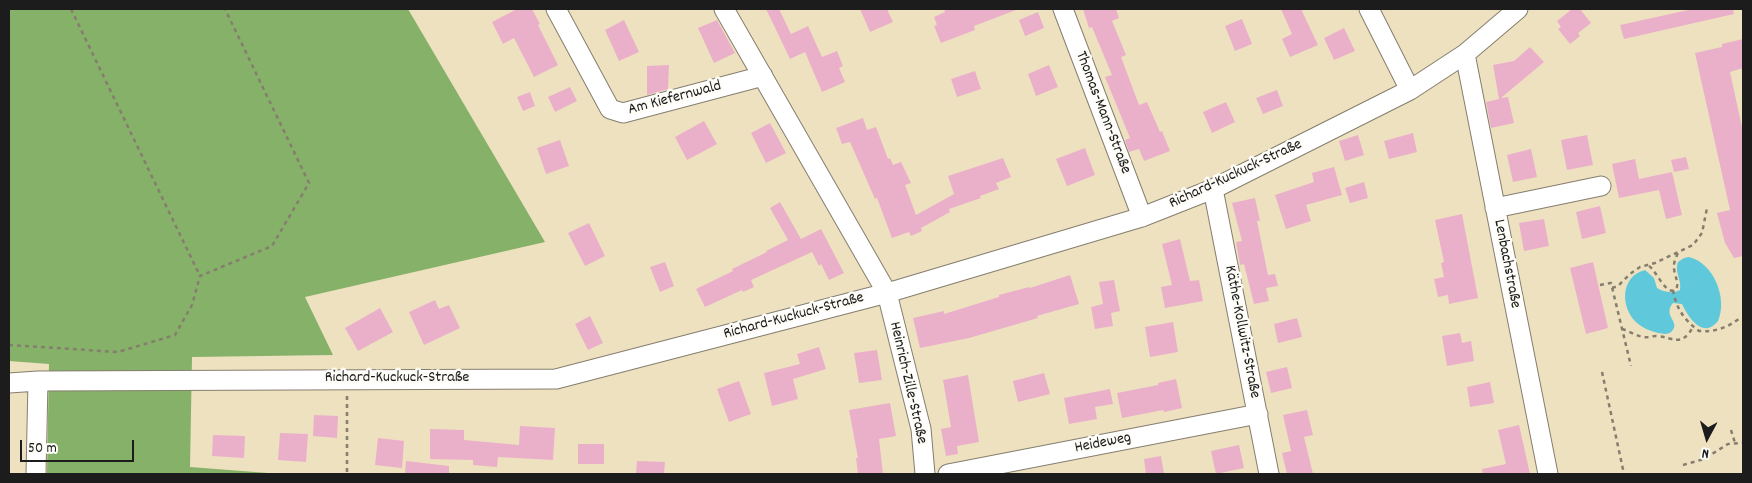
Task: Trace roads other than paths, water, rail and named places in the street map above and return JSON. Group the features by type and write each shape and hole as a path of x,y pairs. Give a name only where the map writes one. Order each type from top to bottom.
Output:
{"street":[{"name":"Am Kiefernwald","path":"556,9 610,109 623,114 763,76"},
{"path":"724,9 887,293"},
{"name":"Thomas-Mann-Straße","path":"1063,9 1142,217"},
{"path":"1369,9 1410,90"},
{"name":"Richard-Kuckuck-Straße","path":"9,383 556,378 887,293 1142,217 1213,189 1410,90 1465,54 1518,9"},
{"name":"Lenbachstraße","path":"1465,54 1548,474"},
{"path":"1496,208 1601,186"},
{"name":"Käthe-Kollwitz-Straße","path":"1213,189 1270,474"},
{"name":"Heinrich-Zille-Straße","path":"887,293 921,429 925,474"},
{"path":"36,474 38,382"},
{"name":"Heideweg","path":"948,474 1258,414"}],"water":[{"path":"1689,257 1705,266 1717,283 1721,303 1718,321 1707,328 1702,327 1692,320 1682,304 1673,303 1669,312 1674,325 1671,332 1666,334 1658,333 1639,325 1631,317 1625,301 1627,285 1631,279 1637,273 1645,270 1654,278 1657,288 1662,291 1674,292 1680,290 1678,262"}]}
